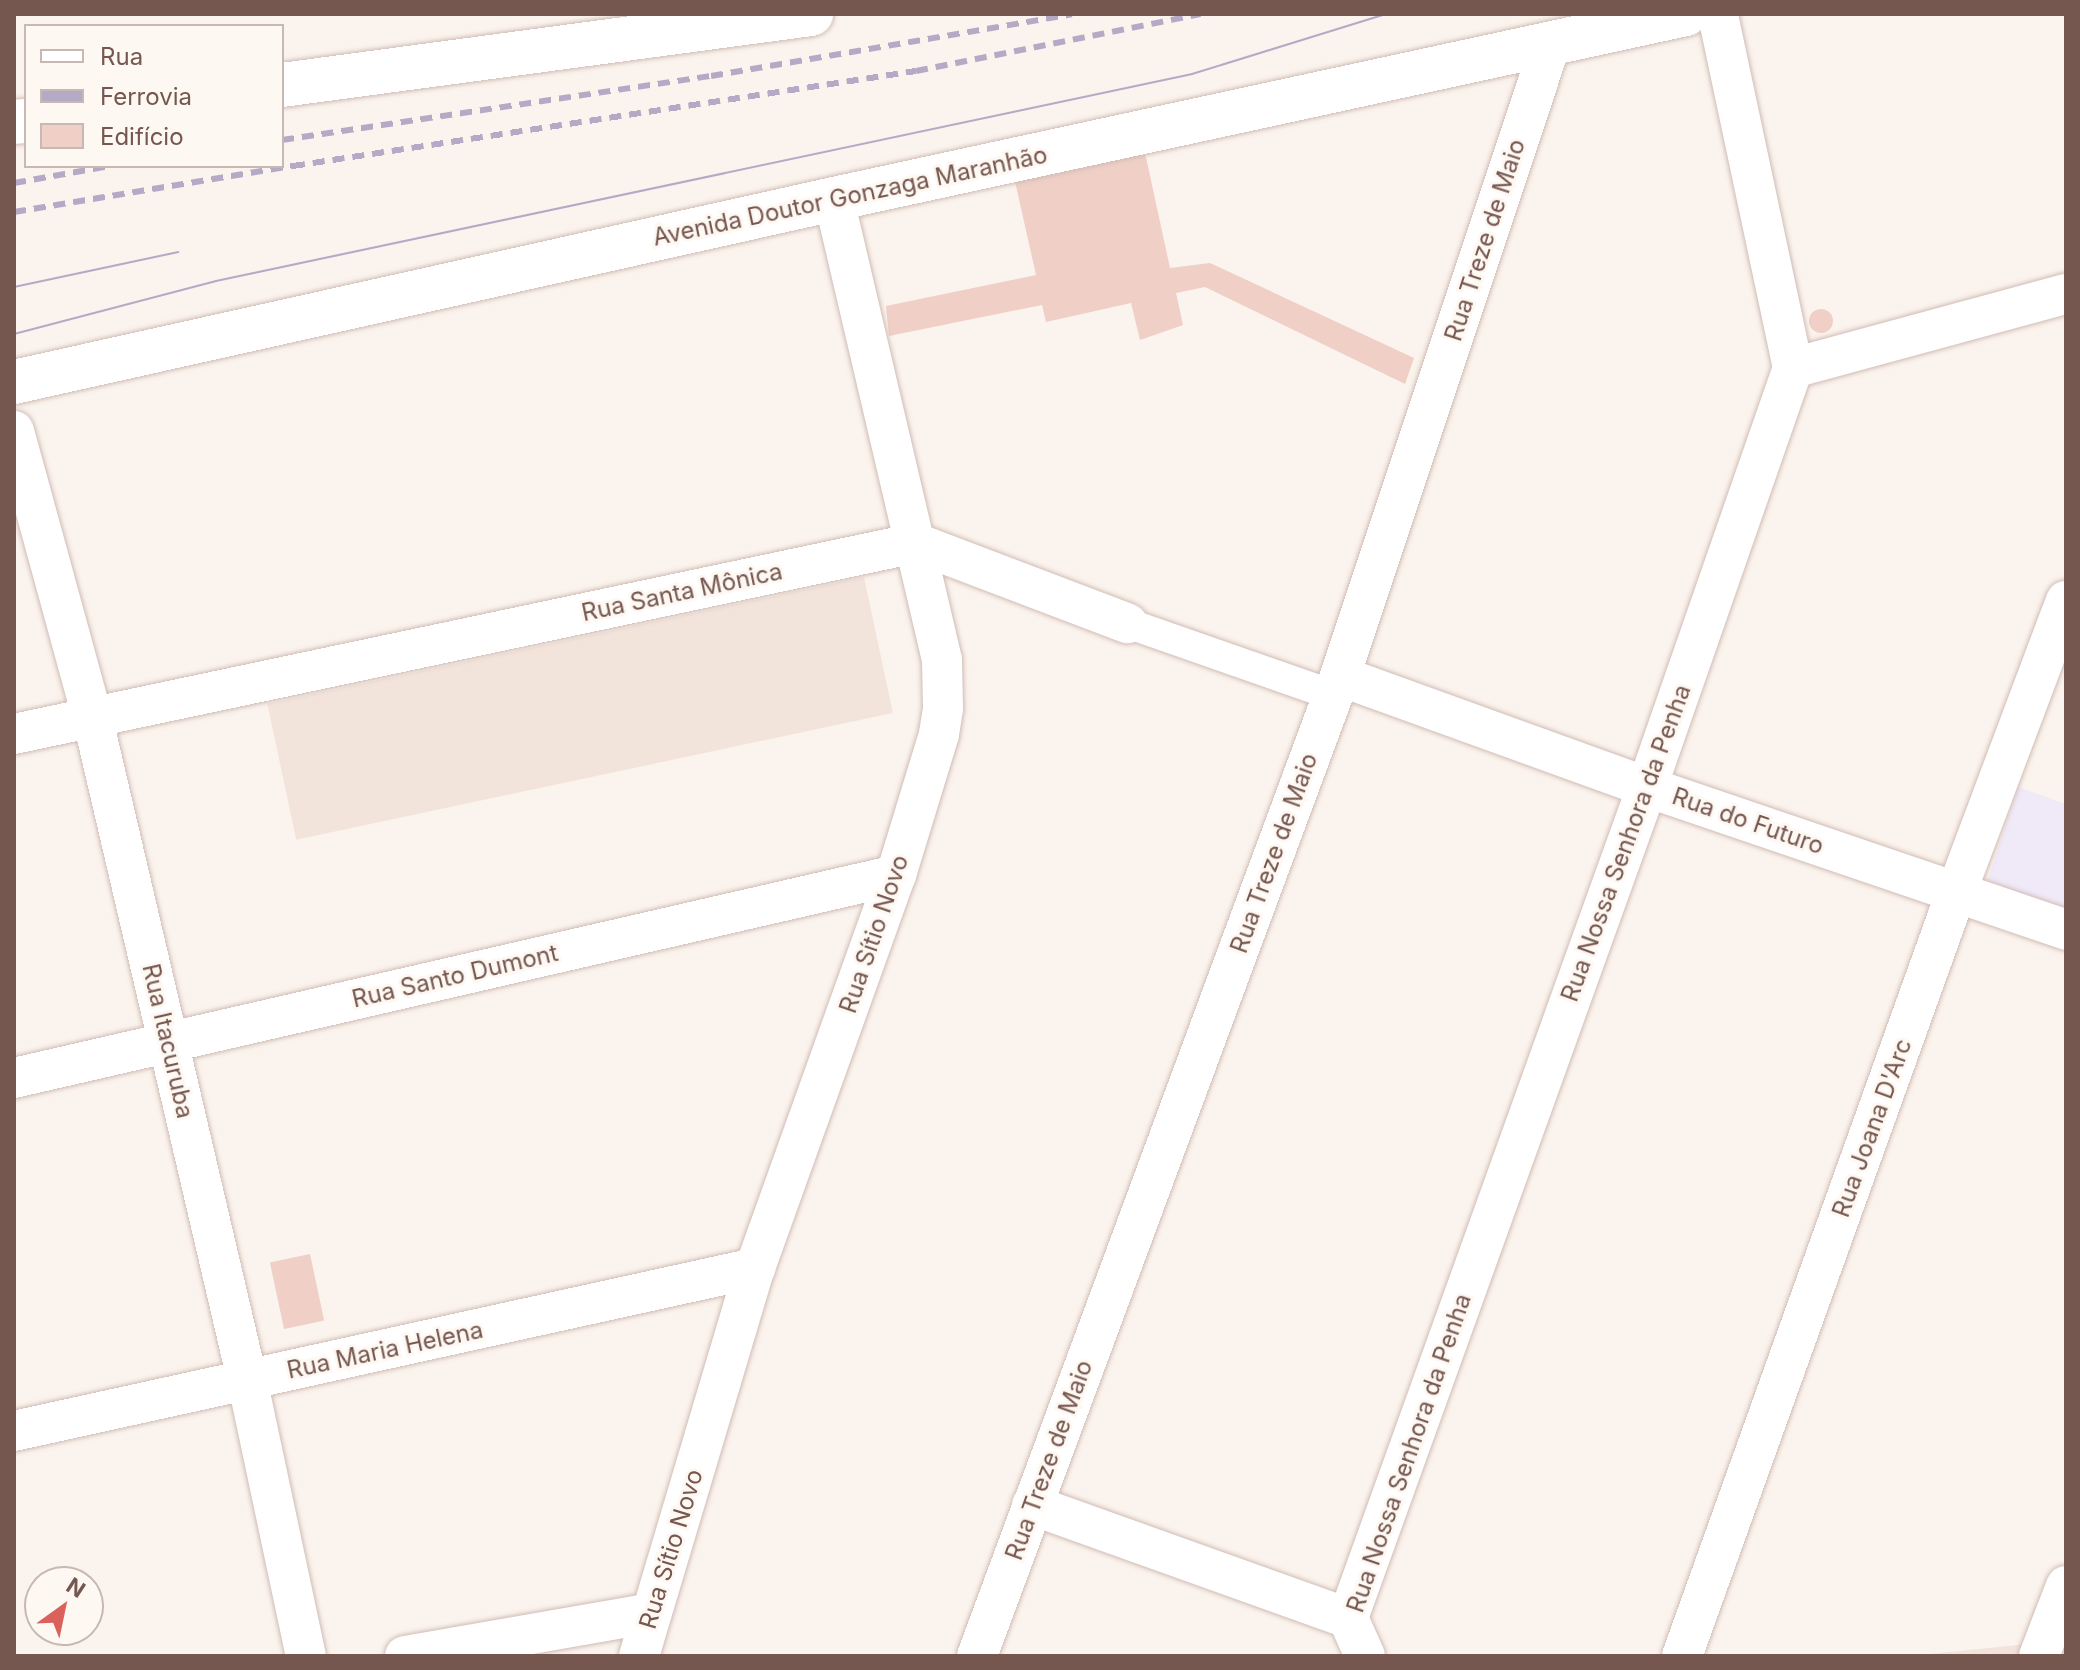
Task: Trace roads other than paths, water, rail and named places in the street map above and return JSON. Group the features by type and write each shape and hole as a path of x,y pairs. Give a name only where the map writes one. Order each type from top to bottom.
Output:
{"street":[{"path":"284,85 811,14"},
{"name":"Avenida Doutor Gonzaga Maranhão","path":"14,382 834,199 1484,61 1686,14"},
{"path":"1718,14 1793,368 2066,294"},
{"name":"Rua Treze de Maio","path":"977,1656 1336,686 1551,43"},
{"name":"Rua Sítio Novo","path":"639,1656 755,1268 896,875 939,734 943,708 942,660 834,199"},
{"name":"Rua Nossa Senhora da Penha","path":"1365,1656 1348,1618 1647,787 1793,368"},
{"name":"Rua Itacuruba","path":"14,431 92,716 247,1379 306,1656"},
{"path":"916,543 1127,623 1336,686"},
{"name":"Rua Santa Mônica","path":"14,734 916,543"},
{"name":"Rua Joana D'Arc","path":"1682,1656 1956,893 2066,601"},
{"name":"Rua do Futuro","path":"1336,686 1647,787 2066,930"},
{"name":"Rua Santo Dumont","path":"14,1078 896,875"},
{"name":"Rua Maria Helena","path":"14,1431 755,1268"},
{"path":"1032,1505 1348,1618"},
{"path":"2039,1656 2066,1586"},
{"path":"405,1656 651,1613"}],"tram line":[{"path":"14,334 216,281 1192,74 1386,14"},
{"path":"14,287 178,252"}],"railway":[{"path":"284,140 711,76 1072,14"},
{"path":"284,167 916,71 1200,14"},
{"path":"14,183 98,168"},
{"path":"14,212 281,168"}]}
